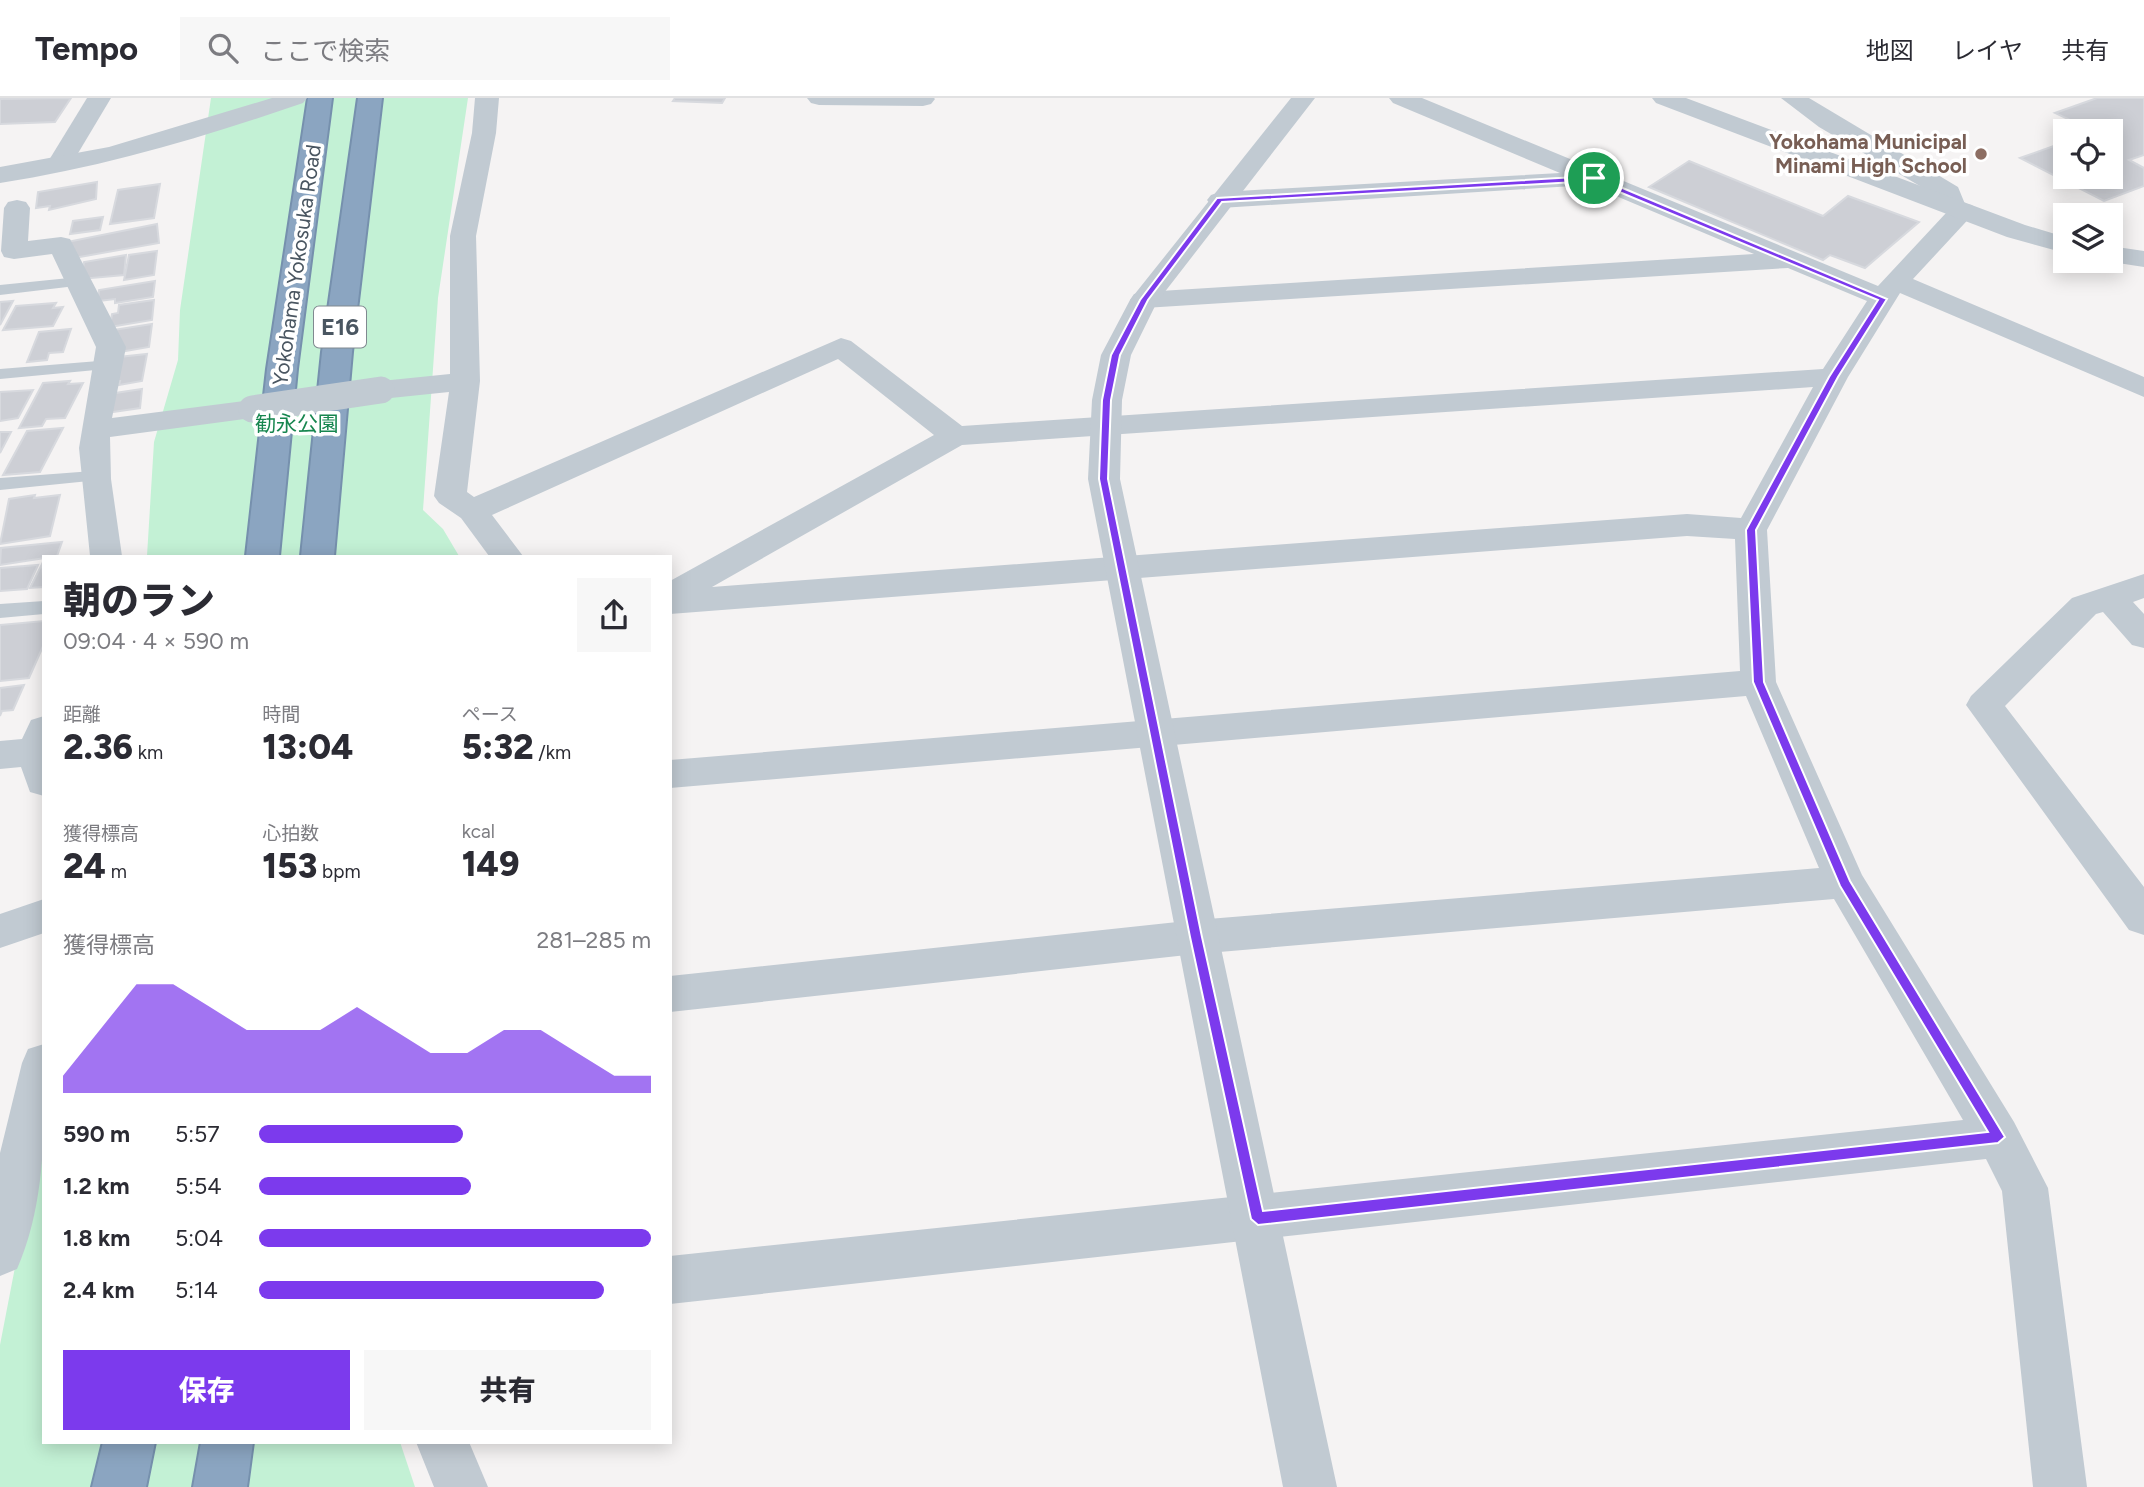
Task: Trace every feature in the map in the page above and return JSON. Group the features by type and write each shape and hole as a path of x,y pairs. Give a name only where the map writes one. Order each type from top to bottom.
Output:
{"highway":[{"name":"Yokohama Yokosuka Road","path":"317,555 337,352 370,98"},
{"name":"Yokohama Yokosuka Road","path":"262,555 311,101"},
{"path":"119,1487 129,1444"},
{"path":"220,1487 227,1444"}],"street":[{"path":"60,165 99,98"},
{"path":"487,98 484,134 463,236 465,381 450,496 472,511 505,555"},
{"path":"819,98 923,99"},
{"path":"1401,98 1790,260 1889,290 2144,388"},
{"path":"1664,98 2016,231 2053,242"},
{"path":"1793,98 1828,122 1949,192 1958,209"},
{"path":"1299,99 1144,300 1116,355 1105,426 1104,479 1196,937 1258,1219 1310,1487"},
{"path":"0,175 87,161 311,101"},
{"path":"1220,200 1594,178"},
{"path":"18,208 14,251 61,245 111,347 111,365 95,429 93,475 106,555"},
{"path":"1958,209 1889,290 1833,377 1751,530 1758,682 1844,882 1998,1137 2025,1188 2060,1487"},
{"path":"2123,256 2144,259"},
{"path":"1144,300 1790,260"},
{"path":"472,511 841,347 956,436"},
{"path":"672,595 956,436 1833,377"},
{"path":"95,429 465,381"},
{"path":"672,602 1687,525 1751,530"},
{"path":"2144,586 2084,606 1984,705 2144,918"},
{"path":"2109,597 2144,636"},
{"path":"672,774 1758,682"},
{"path":"672,994 1196,937 1844,882"},
{"path":"0,931 42,917"},
{"path":"0,1253 42,1072"},
{"path":"672,1280 1258,1219 1998,1137"},
{"path":"443,1444 461,1487"}],"lane":[{"path":"0,289 79,282"},
{"path":"0,374 111,365"},
{"path":"0,484 93,475"},
{"path":"0,611 42,607"}],"green space":[{"name":"勧永公園","path":"211,98 468,98 438,298 423,510 443,529 458,555 147,555 154,442 178,360 180,310"},
{"path":"42,1127 42,1444 401,1444 415,1487 0,1487 0,1345"}],"building":[{"path":"71,98 55,122 0,124 0,99"},
{"path":"675,98 725,98 722,103 673,101"},
{"path":"2097,98 2144,98 2144,155 2129,160 2144,168 2144,186 2104,201 2081,189 2123,189 2123,119 2068,119 2055,113"},
{"path":"2053,146 2053,175 2020,158"},
{"path":"1689,161 1823,216 1848,196 1919,222 1865,268 1830,255 1823,260 1649,187"},
{"path":"97,182 96,199 49,210 50,206 36,208 38,192"},
{"path":"160,184 154,218 110,224 118,190"},
{"path":"103,217 100,230 70,234 73,221"},
{"path":"157,224 159,243 68,259 67,242"},
{"path":"157,251 154,275 124,280 129,255"},
{"path":"126,255 124,275 81,279 84,262"},
{"path":"155,281 153,297 115,303 115,299 98,301 99,290"},
{"path":"154,300 152,320 110,327 112,314 118,313 119,305"},
{"path":"13,301 0,325 0,302"},
{"path":"56,303 53,308 63,307 53,326 3,330 16,306"},
{"path":"152,324 149,347 114,353 113,330"},
{"path":"71,329 63,352 49,353 47,360 27,362 39,332"},
{"path":"147,354 142,381 119,385 120,381 114,381 119,357"},
{"path":"70,381 68,384 83,383 65,418 46,419 42,426 19,428 43,383"},
{"path":"142,389 140,408 106,413 109,394"},
{"path":"33,390 18,418 0,421 0,392"},
{"path":"63,428 40,472 3,475 27,431"},
{"path":"0,432 11,432 0,453"},
{"path":"35,495 34,498 60,495 50,536 0,544 9,499"},
{"path":"62,542 57,555 42,555 42,558 0,565 1,548"},
{"path":"42,564 42,587 30,588"},
{"path":"38,565 27,589 0,591 0,568"},
{"path":"42,621 42,649 29,678 0,681 0,625"},
{"path":"24,685 13,710 2,711 0,716 0,688"}],"place":[{"name":"Yokohama Municipal Minami High School","path":"1981,154"}],"route":[{"path":"1594,178 1883,299 1833,377 1751,530 1758,682 1844,882 1998,1137 1258,1219 1196,937 1104,479 1107,400 1116,355 1144,300 1220,200 1594,178"}]}
